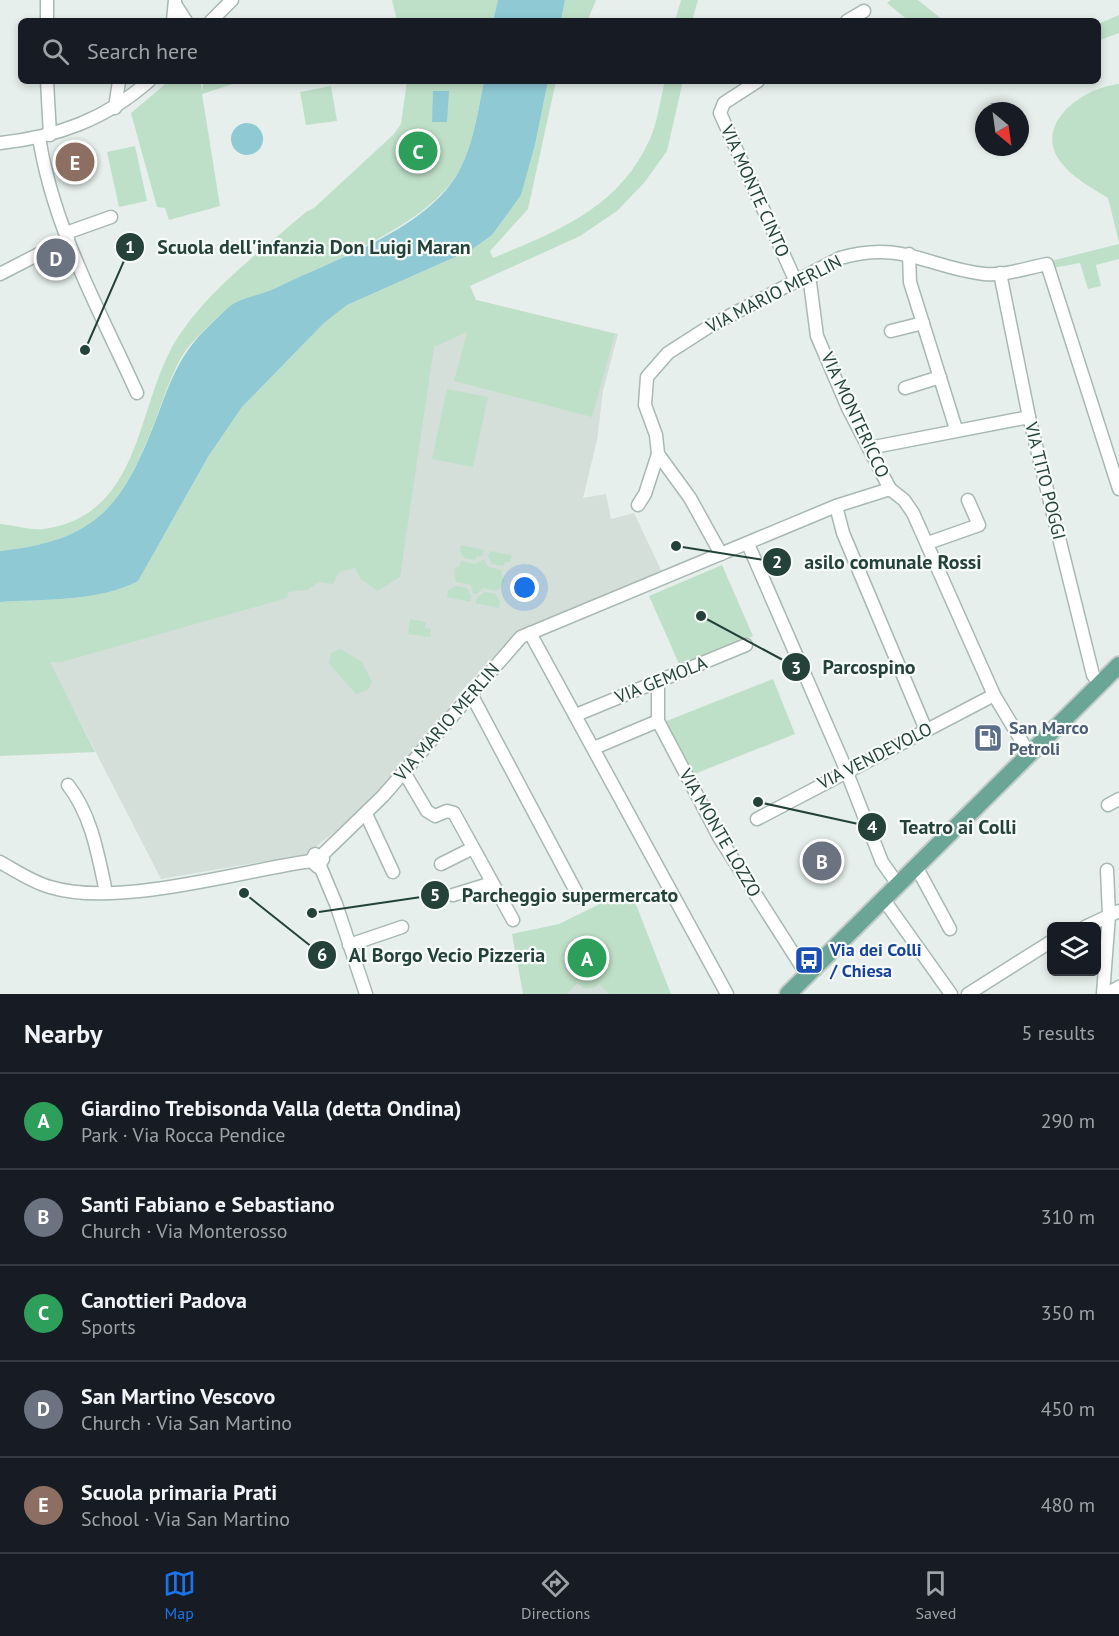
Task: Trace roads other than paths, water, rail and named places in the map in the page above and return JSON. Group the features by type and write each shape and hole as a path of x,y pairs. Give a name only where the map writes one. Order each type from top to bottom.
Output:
{"main road":[{"path":"788,994 1112,676"}],"street":[{"path":"47,0 47,18"},
{"path":"214,18 232,0"},
{"path":"175,2 182,18"},
{"path":"852,18 864,10"},
{"path":"47,84 44,136 51,189 67,236 137,393"},
{"path":"115,108 118,84"},
{"path":"0,143 44,136 82,125 115,108 141,84"},
{"name":"VIA MONTE CINTO","path":"754,84 724,104 720,113 796,282"},
{"path":"0,274 67,236 111,217"},
{"name":"VIA MARIO MERLIN","path":"638,505 645,494 658,454 656,435 645,405 647,377 668,353 710,326 840,258 862,252 887,250 975,272 1000,273 1048,266 1119,489"},
{"path":"909,254 910,282 956,429"},
{"name":"VIA TITO POGGI","path":"1000,273 1029,417 1093,675 1112,676"},
{"name":"VIA MONTERICCO","path":"808,275 817,336 848,408 890,489 904,500 928,543 994,695 1030,755"},
{"path":"891,331 923,323"},
{"path":"905,388 940,377"},
{"path":"869,448 956,429 1029,417"},
{"path":"658,454 690,498 721,554"},
{"name":"VIA MARIO MERLIN","path":"317,861 366,814 521,637 836,506 890,489"},
{"path":"928,543 979,525 968,500"},
{"path":"836,506 843,533 926,730"},
{"path":"748,544 846,771 882,862 889,876 899,886"},
{"path":"530,633 727,994"},
{"name":"VIA GEMOLA","path":"576,715 746,645"},
{"name":"VIA MONTE LOZZO","path":"658,681 658,721 718,837 807,975"},
{"path":"471,694 579,897"},
{"name":"VIA VENDEVOLO","path":"757,819 994,695"},
{"path":"594,748 658,721"},
{"path":"1018,737 1034,737 1053,732"},
{"path":"404,771 427,811 435,816 447,811 454,813 513,920"},
{"path":"68,785 79,799 87,819 106,892"},
{"path":"366,814 393,872"},
{"path":"441,864 473,848"},
{"path":"0,862 49,887 67,891 106,892 198,882 317,861 336,904 366,994"},
{"path":"917,868 950,929"},
{"path":"1104,994 1114,913 1107,870"},
{"path":"453,895 492,883"},
{"path":"884,900 951,994"},
{"path":"1095,922 1114,913"},
{"path":"349,945 402,927"},
{"path":"968,994 1047,945"},
{"path":"1104,994 1119,987"}],"water":[{"path":"498,0 565,0 562,18 494,18"},
{"path":"483,84 547,84 535,145 521,195 492,235 471,250 347,305 324,323 242,407 208,457 138,581 106,593 88,596 0,602 0,551 35,546 64,537 87,525 106,510 135,468 169,386 184,356 198,337 235,303 271,290 352,253 404,225 427,209 446,190 460,169 475,126"},
{"path":"433,91 449,91 447,122 432,122"},
{"path":"247,123 258,128 263,139 258,150 247,155 236,150 231,139 236,128"}],"place":[{"name":"Canottieri Padova","path":"418,151"},
{"name":"Scuola primaria Prati","path":"75,162"},
{"name":"San Martino Vescovo","path":"56,258"},
{"name":"Scuola dell'infanzia Don Luigi Maran","path":"85,350"},
{"name":"asilo comunale Rossi","path":"676,546"},
{"name":"Parcospino","path":"701,616"},
{"name":"San Marco Petroli","path":"988,738"},
{"name":"Teatro ai Colli","path":"758,802"},
{"name":"Santi Fabiano e Sebastiano","path":"822,861"},
{"name":"Al Borgo Vecio Pizzeria","path":"244,893"},
{"name":"Parcheggio supermercato","path":"312,913"},
{"name":"Giardino Trebisonda Valla (detta Ondina)","path":"587,958"},
{"name":"Via dei Colli / Chiesa","path":"809,960"}]}
